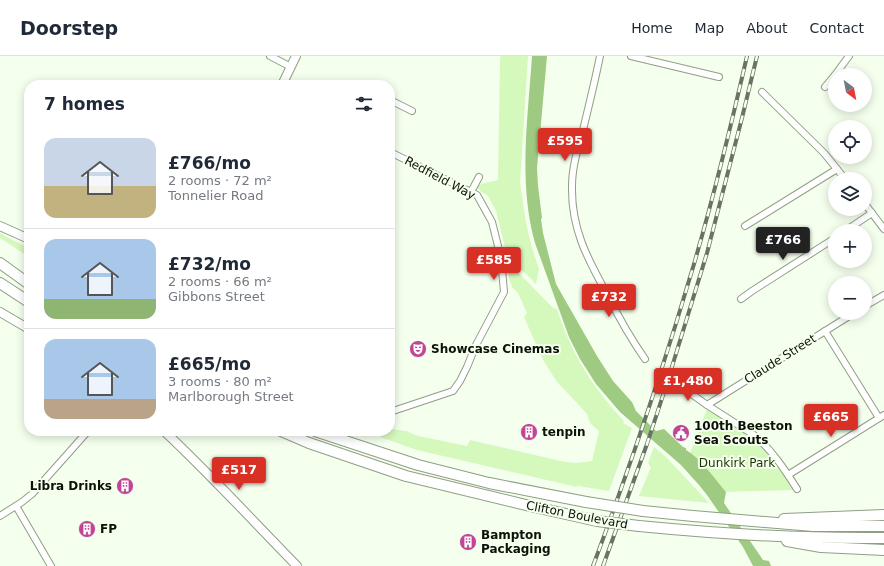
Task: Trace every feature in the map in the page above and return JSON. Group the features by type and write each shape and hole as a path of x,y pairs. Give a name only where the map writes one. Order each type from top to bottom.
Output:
{"highway":[{"path":"0,263 24,280"},
{"path":"0,283 24,299"},
{"name":"Clifton Boulevard","path":"293,436 406,476 582,518 639,526 753,536 884,538"},
{"name":"Clifton Boulevard","path":"329,436 418,465 489,483 586,502 693,516 748,521 812,526 884,526"},
{"path":"748,521 812,517 884,516"},
{"path":"753,536 822,547 884,550"}],"street":[{"path":"270,56 291,67"},
{"path":"284,80 296,56"},
{"path":"600,56 574,163 572,204 578,235 591,266 617,314 645,359"},
{"path":"631,56 719,77"},
{"path":"840,68 849,56"},
{"path":"825,87 828,83"},
{"path":"762,92 798,126 840,172"},
{"path":"395,102 412,111"},
{"name":"Redfield Way","path":"395,154 477,195 492,222 501,258 504,292 453,391 395,410"},
{"path":"745,226 837,168"},
{"path":"471,192 479,177"},
{"path":"872,213 884,228"},
{"path":"856,224 868,216"},
{"path":"0,226 24,237"},
{"path":"741,299 828,242"},
{"path":"872,302 884,295"},
{"path":"0,312 24,326"},
{"name":"Claude Street","path":"707,405 843,320"},
{"path":"788,475 882,417 825,331"},
{"path":"679,385 707,405 745,428 761,441 768,448 797,489"},
{"path":"0,516 32,494 84,436"},
{"path":"169,436 298,566"},
{"path":"16,506 51,566"}],"green space":[{"path":"501,56 528,56 520,183 526,223 539,269 536,284 508,256 496,211 488,196 477,187 481,184 498,180"},
{"path":"0,233 24,245 24,254 0,238"},
{"path":"508,262 553,308 557,309 576,355 592,382 624,421 623,423 632,428 609,491 578,486 577,484 577,487 417,450 380,437 395,436 395,430 467,446 470,440 565,462 576,463 592,461 599,431 590,423 587,414 557,382 543,360 524,317 527,313 518,293 512,287 509,278"},
{"name":"Dunkirk Park","path":"707,409 736,426 752,438 771,459 793,490 725,492 707,470 690,453"},
{"path":"654,447 665,456 709,503 639,496 651,467 648,463"}],"shaded area":[{"path":"532,56 547,56 537,168 543,233 556,284 613,381 632,402 636,411 656,431 664,429 683,447 686,448 686,450 697,458 707,469 726,492 724,503 763,560 769,561 771,566 753,566 743,547 699,485 681,465 620,412 596,384 580,359 569,337 535,243 530,220 527,197 526,150"}],"railway":[{"path":"593,566 646,416 683,302 715,186 747,56"},
{"path":"603,566 647,444 707,253 757,56"}],"place":[{"name":"Showcase Cinemas","path":"418,349"},
{"name":"tenpin","path":"529,432"},
{"name":"100th Beeston Sea Scouts","path":"681,433"},
{"name":"Libra Drinks","path":"125,486"},
{"name":"FP","path":"87,529"},
{"name":"Bampton Packaging","path":"468,542"}]}
